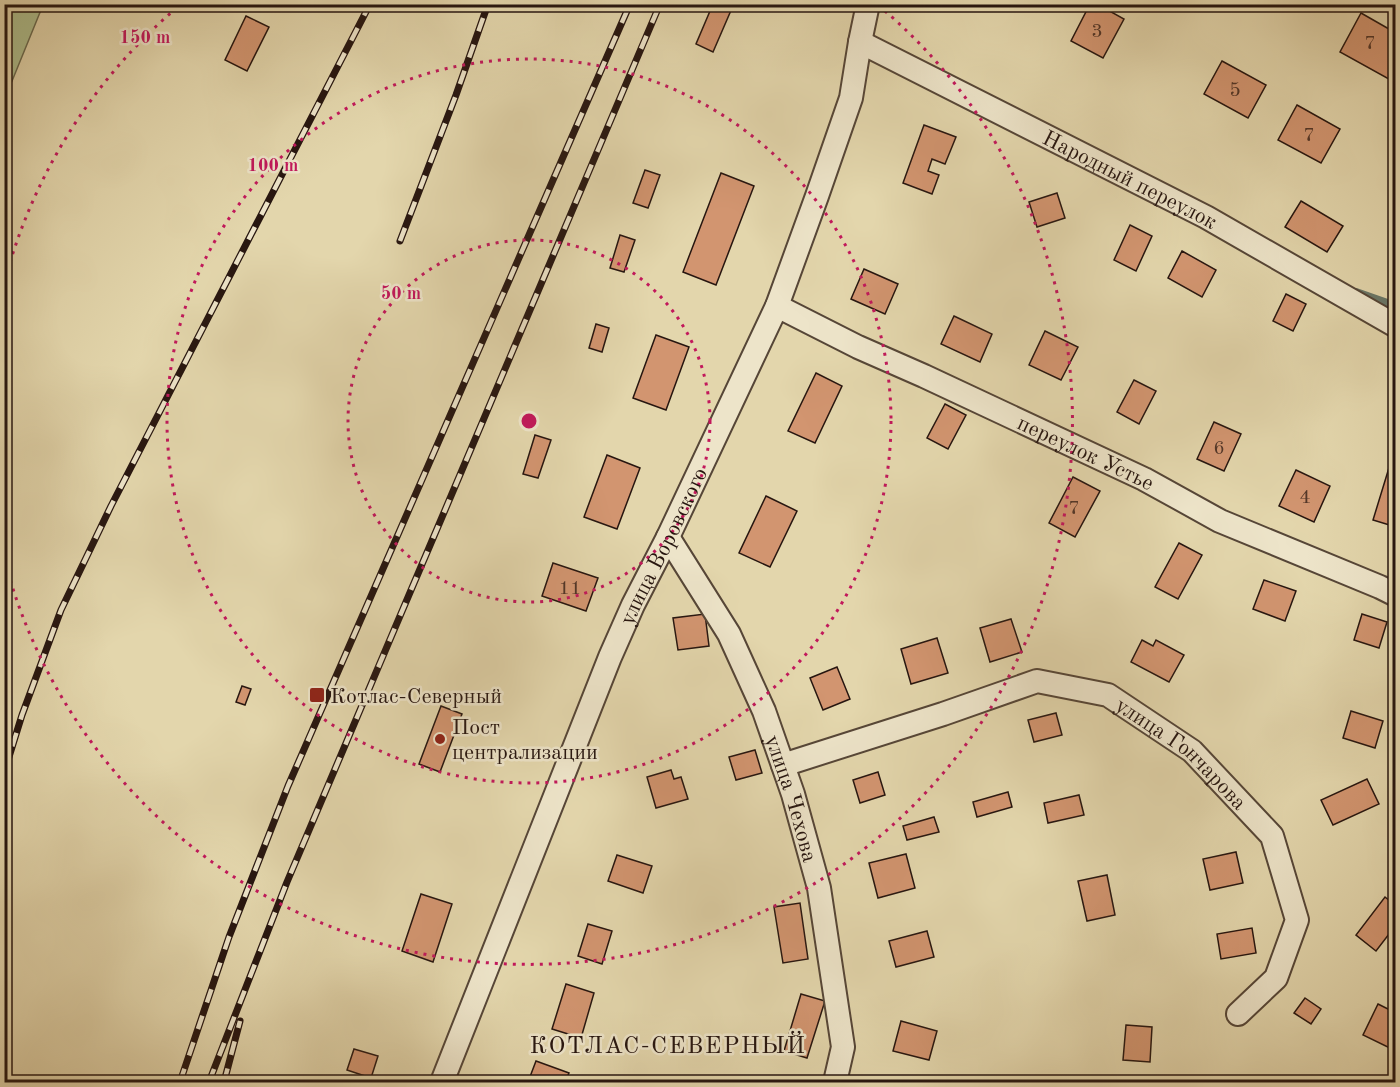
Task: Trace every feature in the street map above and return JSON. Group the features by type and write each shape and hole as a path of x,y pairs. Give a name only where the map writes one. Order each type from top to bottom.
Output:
{"street":[{"name":"улица Воровского","path":"442,1083 610,657 777,306 850,98 868,4"},
{"name":"Народный переулок","path":"860,42 1206,217 1395,326"},
{"name":"переулок Устье","path":"777,306 858,347 1144,478 1220,521 1395,595"},
{"name":"улица Чехова","path":"668,537 729,634 764,711 793,794 819,888 843,1047 835,1083"},
{"name":"улица Гончарова","path":"783,765 943,714 1037,681 1108,695 1192,751 1272,836 1297,920 1275,978 1238,1014"}],"green space":[{"path":"5,4 43,5 5,95"}],"building":[{"path":"713,4 725,4 732,8 713,52 696,44"},
{"path":"1090,4 1097,4 1124,19 1103,58 1071,41"},
{"path":"1361,13 1396,33 1396,83 1340,52"},
{"path":"246,16 269,27 247,71 225,60"},
{"path":"1222,61 1266,85 1248,118 1204,94"},
{"path":"1297,105 1340,129 1321,163 1278,140"},
{"path":"924,125 956,137 945,164 932,159 928,171 939,175 932,194 903,183"},
{"path":"645,170 660,175 648,208 633,203"},
{"path":"721,173 754,186 716,285 683,272"},
{"path":"1057,193 1065,218 1037,227 1029,202"},
{"path":"1301,201 1343,226 1327,252 1285,227"},
{"path":"1130,225 1152,236 1136,271 1114,260"},
{"path":"620,235 635,240 624,272 610,268"},
{"path":"1182,251 1216,270 1202,297 1168,278"},
{"path":"864,269 898,284 885,314 851,299"},
{"path":"1286,294 1306,304 1293,331 1273,321"},
{"path":"954,316 992,334 980,362 941,344"},
{"path":"596,324 609,328 602,352 589,348"},
{"path":"1045,331 1078,347 1061,380 1029,365"},
{"path":"656,335 689,347 666,410 633,398"},
{"path":"816,373 842,386 815,443 788,431"},
{"path":"1134,380 1156,391 1139,424 1117,412"},
{"path":"945,404 966,415 948,449 927,438"},
{"path":"1214,422 1241,434 1224,471 1197,459"},
{"path":"535,435 551,440 538,478 523,474"},
{"path":"607,455 640,468 617,529 584,517"},
{"path":"1392,458 1396,459 1396,527 1373,520"},
{"path":"1296,470 1330,486 1314,522 1279,506"},
{"path":"1073,477 1100,491 1075,537 1049,523"},
{"path":"766,496 797,511 770,567 739,553"},
{"path":"1179,543 1202,555 1178,599 1155,587"},
{"path":"553,563 598,578 586,611 542,596"},
{"path":"1264,580 1296,591 1285,621 1253,609"},
{"path":"705,614 709,646 678,650 673,618"},
{"path":"1362,614 1387,622 1379,648 1354,640"},
{"path":"1011,619 1022,652 990,662 980,628"},
{"path":"937,638 948,673 911,684 901,649"},
{"path":"1142,640 1153,646 1156,640 1184,655 1169,682 1131,662"},
{"path":"837,667 850,699 823,710 810,678"},
{"path":"242,686 251,689 245,705 236,702"},
{"name":"Пост централизации","path":"441,706 462,714 440,772 419,764"},
{"path":"1351,711 1383,721 1375,748 1343,738"},
{"path":"1056,713 1062,735 1034,742 1028,720"},
{"path":"755,750 762,773 736,780 729,757"},
{"path":"671,770 674,779 681,777 688,799 656,808 647,777"},
{"path":"878,772 885,795 860,803 853,780"},
{"path":"1367,779 1379,804 1333,825 1321,800"},
{"path":"1008,792 1012,807 977,817 973,802"},
{"path":"1079,795 1084,815 1048,823 1044,803"},
{"path":"934,817 939,832 907,840 903,826"},
{"path":"1236,852 1243,883 1210,890 1203,859"},
{"path":"906,854 915,888 878,898 869,863"},
{"path":"617,855 652,866 643,893 608,881"},
{"path":"1107,875 1115,915 1087,921 1078,881"},
{"path":"421,894 452,904 433,962 402,951"},
{"path":"1385,897 1396,906 1396,925 1376,951 1356,935"},
{"path":"800,903 808,959 783,963 774,907"},
{"path":"588,924 612,931 602,964 578,956"},
{"path":"1252,928 1256,953 1221,959 1217,934"},
{"path":"927,931 934,957 896,967 889,941"},
{"path":"566,984 594,993 581,1038 552,1029"},
{"path":"801,994 825,1001 807,1058 784,1051"},
{"path":"1305,998 1321,1009 1311,1024 1294,1013"},
{"path":"1378,1004 1396,1013 1396,1051 1363,1035"},
{"path":"901,1021 937,1031 929,1060 893,1051"},
{"path":"1126,1025 1152,1027 1150,1062 1123,1060"},
{"path":"354,1049 378,1056 371,1078 347,1070"},
{"path":"536,1061 569,1073 565,1082 528,1082"}],"waterway":[{"path":"1356,292 1396,306"}],"railway":[{"path":"4,773 22,715 61,610 111,506 370,4"},
{"path":"400,241 488,4"},
{"path":"180,1082 229,937 288,786 630,4"},
{"path":"209,1082 287,882 660,4"},
{"path":"224,1082 240,1021"}],"place":[{"name":"Котлас-Северный","path":"317,695"},
{"name":"Пост централизации","path":"440,739"}],"district":[{"name":"КОТЛАС-СЕВЕРНЫЙ","path":"668,1045"}]}
